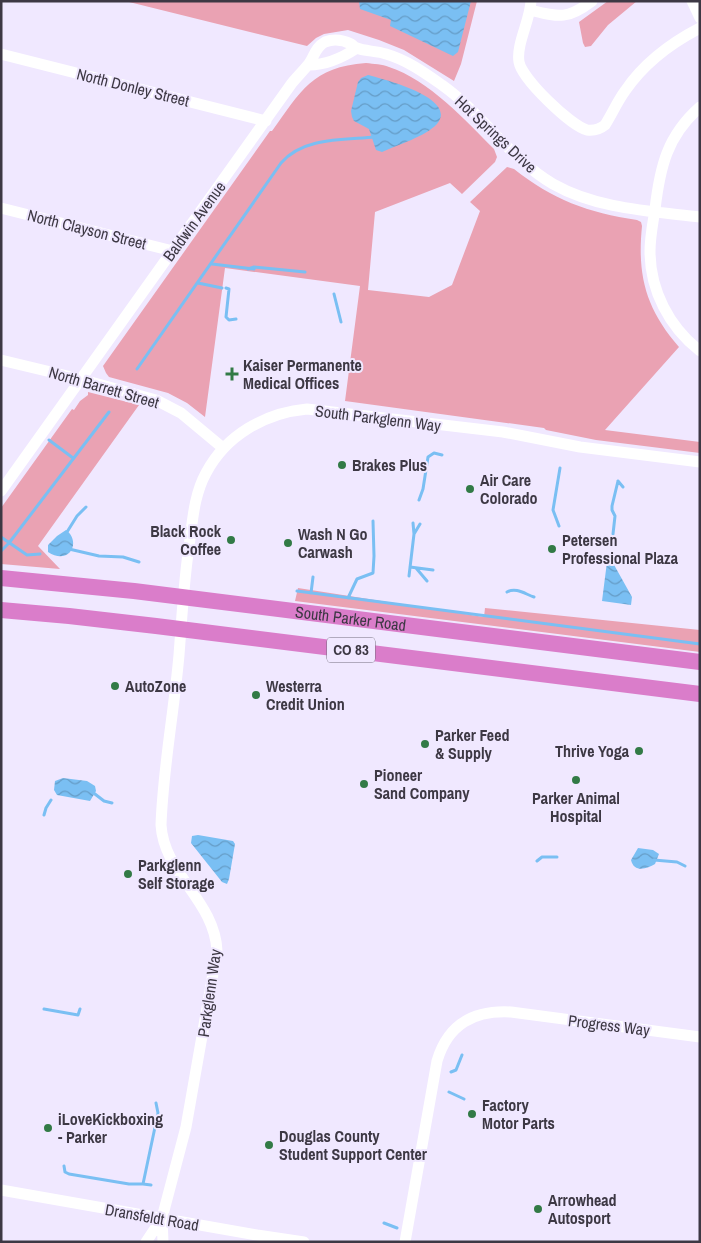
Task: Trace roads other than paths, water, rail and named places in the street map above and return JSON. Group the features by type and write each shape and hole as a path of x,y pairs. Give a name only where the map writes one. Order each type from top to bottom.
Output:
{"highway":[{"name":"South Parker Road","path":"1,578 84,586 700,662"},
{"name":"South Parker Road","path":"1,610 181,629 700,694"}],"street":[{"path":"592,1 575,12 563,16 553,15 530,6 519,56 522,72 561,112 582,127 590,130 600,129 605,125 628,87 650,62 673,44 700,28"},
{"path":"692,1 700,18"},
{"name":"Hot Springs Drive","path":"309,65 315,52 327,42 339,41 352,44 357,48 393,56 436,81 459,99 516,156 553,184 602,203 700,217"},
{"path":"309,65 320,65 343,57 357,48"},
{"name":"North Donley Street","path":"1,54 266,121"},
{"name":"Baldwin Avenue","path":"1,491 292,83 309,65"},
{"path":"700,107 682,125 665,155 659,179 650,252 652,273 657,293 674,324 687,340 700,351"},
{"name":"North Clayson Street","path":"1,208 173,251"},
{"name":"North Barrett Street","path":"1,360 143,396 170,406 186,416 223,448"},
{"name":"South Parkglenn Way","path":"181,629 183,598 197,495 206,472 223,448 242,431 266,419 294,410 312,409 510,433 580,447 700,462"},
{"name":"Parkglenn Way","path":"162,1218 188,1116 217,951 216,936 210,918 169,856 162,836 161,815 181,629"},
{"name":"Progress Way","path":"405,1242 436,1066 444,1042 457,1027 475,1016 496,1012 700,1037"},
{"name":"Dransfeldt Road","path":"1,1190 304,1242"},
{"path":"146,1242 162,1218"},
{"path":"162,1218 163,1242"}],"water":[{"path":"359,1 471,1 458,52 453,56 390,26 391,20 360,9"},
{"path":"368,75 402,85 429,98 438,106 441,115 437,124 404,143 382,152 376,150 369,129 354,121 351,111 358,82 361,78"},
{"path":"66,530 73,540 71,551 62,556 55,556 48,552 48,545"},
{"path":"608,554 632,597 631,605 602,601"},
{"path":"63,778 87,781 95,786 96,791 90,801 57,795 54,790 55,781"},
{"path":"198,835 233,841 235,844 227,884 222,882 191,843 192,836"},
{"path":"638,848 653,850 659,854 655,864 641,869 635,867 631,860"}],"waterway":[{"path":"137,369 281,163 300,148 312,144 324,141 375,137"},
{"path":"212,264 254,269"},
{"path":"248,269 254,267 305,272"},
{"path":"198,283 222,288"},
{"path":"226,288 229,289 226,317 229,320 236,319"},
{"path":"334,294 341,322"},
{"path":"1,551 109,412"},
{"path":"49,440 73,458"},
{"path":"419,500 423,489 428,457 434,453 442,455"},
{"path":"559,526 553,510 560,468"},
{"path":"618,481 623,487"},
{"path":"613,534 615,516 612,506 618,481"},
{"path":"67,532 77,516 86,507"},
{"path":"348,598 357,579 373,573 373,521"},
{"path":"409,576 414,534 413,523"},
{"path":"414,534 420,524"},
{"path":"1,537 27,555 40,554"},
{"path":"69,549 99,556 123,557 139,562"},
{"path":"410,567 433,570"},
{"path":"416,568 427,581"},
{"path":"311,593 313,577"},
{"path":"297,591 700,644"},
{"path":"507,592 517,591 534,597"},
{"path":"91,791 104,801 112,803"},
{"path":"44,815 51,800"},
{"path":"537,861 542,857 557,857"},
{"path":"654,860 677,862 685,866"},
{"path":"44,1009 78,1015 80,1009"},
{"path":"451,1072 456,1070 462,1055"},
{"path":"449,1092 464,1099"},
{"path":"143,1184 158,1113 156,1103"},
{"path":"64,1166 65,1172 69,1174 129,1184 151,1185"},
{"path":"384,1223 397,1228"}],"place":[{"name":"Kaiser Permanente Medical Offices","path":"232,374"},
{"name":"Brakes Plus","path":"342,465"},
{"name":"Air Care Colorado","path":"470,489"},
{"name":"Black Rock Coffee","path":"231,540"},
{"name":"Wash N Go Carwash","path":"288,543"},
{"name":"Petersen Professional Plaza","path":"552,549"},
{"name":"AutoZone","path":"115,686"},
{"name":"Westerra Credit Union","path":"256,695"},
{"name":"Parker Feed & Supply","path":"425,744"},
{"name":"Thrive Yoga","path":"639,751"},
{"name":"Parker Animal Hospital","path":"576,780"},
{"name":"Pioneer Sand Company","path":"364,784"},
{"name":"Parkglenn Self Storage","path":"128,874"},
{"name":"Factory Motor Parts","path":"472,1114"},
{"name":"iLoveKickboxing - Parker","path":"48,1128"},
{"name":"Douglas County Student Support Center","path":"269,1145"},
{"name":"Arrowhead Autosport","path":"538,1209"}]}
